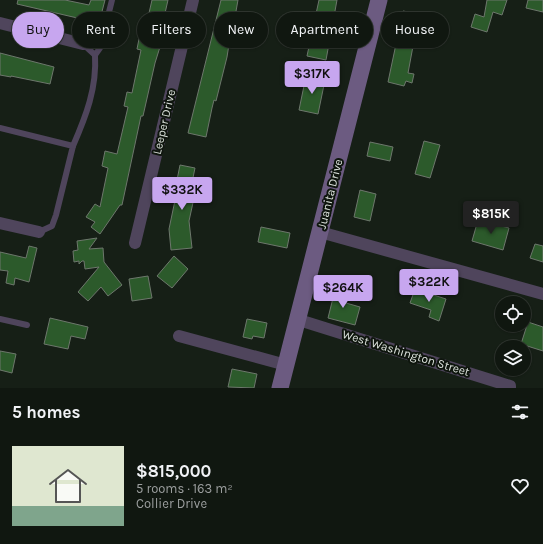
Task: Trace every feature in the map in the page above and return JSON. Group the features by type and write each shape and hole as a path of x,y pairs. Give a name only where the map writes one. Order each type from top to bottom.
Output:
{"street":[{"name":"Leeper Drive","path":"135,243 193,0"},
{"name":"Juanita Drive","path":"280,388 299,320 379,0"},
{"path":"0,23 72,41"},
{"path":"0,223 39,232"},
{"path":"320,232 543,294"},
{"name":"West Washington Street","path":"299,320 510,386 510,388"},
{"path":"179,336 286,365"}],"lane":[{"path":"39,232 52,226 56,216 73,146 91,101 96,73 95,55 100,48 112,0"},
{"path":"87,48 95,55"},
{"path":"0,128 73,146"},
{"path":"0,318 27,325"}],"building":[{"path":"18,0 65,0 89,5 91,0 105,0 102,12 72,12 72,17 64,15 64,12 52,12 17,4"},
{"path":"152,0 168,0 165,12 149,12"},
{"path":"221,0 238,0 236,12 218,12"},
{"path":"319,0 337,0 335,12 316,12"},
{"path":"487,0 507,0 502,15 493,12 487,32 471,27 475,14 484,17"},
{"path":"528,0 543,0 543,12 526,8"},
{"path":"214,28 214,48 228,48 227,57 216,101 214,100 206,137 188,133"},
{"path":"160,48 143,116 141,116 122,205 120,205 100,234 91,227 95,222 86,217 95,204 100,207 108,168 102,166 105,151 117,154 128,107 124,106 127,92 132,93 141,50 137,49"},
{"path":"309,48 328,48 326,60 307,56"},
{"path":"395,48 413,48 408,73 414,74 412,83 406,81 404,86 388,82"},
{"path":"0,53 54,67 50,84 0,75"},
{"path":"306,76 325,80 318,114 299,110"},
{"path":"424,141 440,145 430,178 415,174"},
{"path":"370,142 393,147 390,161 367,156"},
{"path":"180,165 195,168 189,197 194,198 189,221 192,248 171,250 169,229 178,186 176,185"},
{"path":"360,190 376,194 370,221 354,217"},
{"path":"478,220 509,228 503,250 472,241"},
{"path":"261,227 290,233 287,248 258,242"},
{"path":"97,238 89,249 103,248 104,262 122,285 108,296 101,287 88,301 78,292 99,267 85,269 84,261 79,264 79,261 74,262 73,251 78,250 77,241"},
{"path":"535,244 543,246 543,262 530,258"},
{"path":"29,246 37,248 29,282 15,278 14,285 6,283 8,271 0,270 0,252 26,258"},
{"path":"174,256 188,269 172,288 157,276"},
{"path":"148,276 152,298 132,301 129,279"},
{"path":"415,289 446,299 439,321 429,317 431,310 410,303"},
{"path":"335,290 348,294 346,303 360,307 355,325 328,318"},
{"path":"50,318 88,327 85,339 71,336 68,349 44,344"},
{"path":"247,319 267,323 264,338 253,336 252,339 243,337"},
{"path":"531,323 543,327 543,351 531,347 531,340 522,340 525,332 531,332"},
{"path":"0,351 16,354 12,373 0,370"},
{"path":"232,369 257,374 254,388 228,387"}]}
